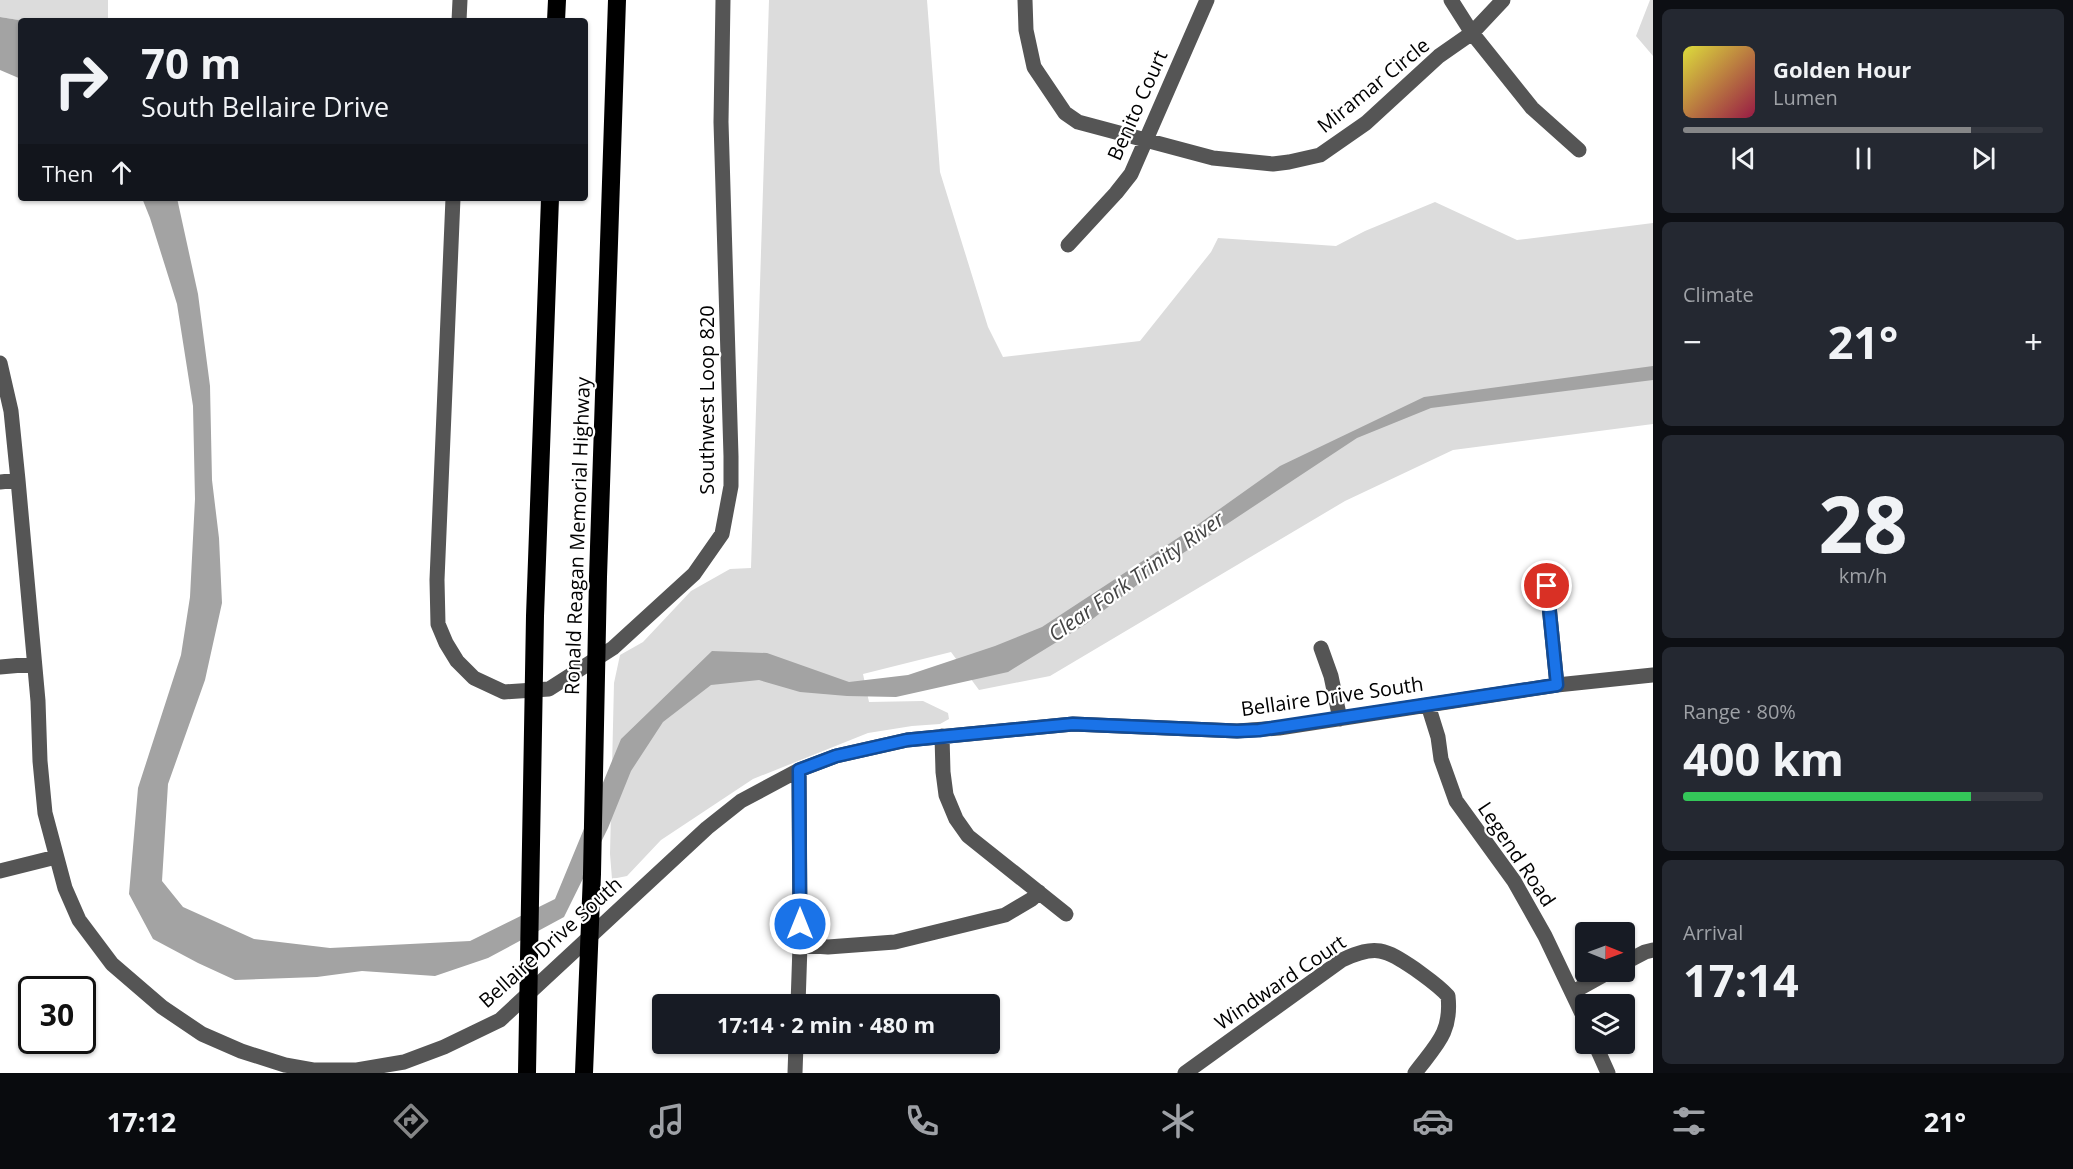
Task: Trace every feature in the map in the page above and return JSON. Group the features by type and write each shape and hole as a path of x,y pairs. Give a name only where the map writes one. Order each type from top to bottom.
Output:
{"highway":[{"path":"556,0 556,18"},
{"name":"Ronald Reagan Memorial Highway","path":"584,1073 592,874 598,577 617,0"},
{"name":"Ronald Reagan Memorial Highway","path":"526,1073 535,616 550,201"}],"street":[{"path":"459,18 460,0"},
{"name":"Southwest Loop 820","path":"453,201 437,580 438,624 457,661 474,678 504,692 549,689 614,648 694,574 722,534 731,486 721,122 723,0"},
{"name":"Miramar Circle","path":"1026,0 1026,30 1034,67 1065,113 1078,122 1213,158 1273,164 1320,155 1366,123 1439,56 1472,33 1503,0"},
{"name":"Benito Court","path":"1068,245 1131,174 1207,0"},
{"path":"1451,0 1472,33 1532,108 1579,150"},
{"name":"Bellaire Drive South","path":"0,363 11,411 18,480 45,813 65,888 79,920 97,946 112,964 162,1007 202,1035 285,1065 313,1070 365,1071 414,1058 444,1047 500,1020 707,828 741,801 799,770 836,756 876,746 942,736 1073,724 1259,730 1557,685 1653,675"},
{"path":"0,482 18,480"},
{"path":"1547,586 1557,685"},
{"path":"1321,648 1331,676 1340,719"},
{"path":"0,667 34,664"},
{"name":"Legend Road","path":"1428,705 1438,737 1441,759 1456,801 1514,881 1575,997"},
{"path":"942,736 946,795 956,819 968,836 1066,914"},
{"path":"798,994 799,770"},
{"path":"0,871 56,857"},
{"path":"800,945 828,947 895,942 1005,915 1032,899 1039,892"},
{"name":"Windward Court","path":"1185,1073 1342,960 1372,950 1390,952 1440,987 1448,996 1448,1024 1437,1044 1415,1073"},
{"path":"1635,958 1653,950"},
{"path":"1573,992 1591,982"},
{"path":"795,1073 796,1054"},
{"path":"1599,1054 1608,1073"}],"shaded area":[{"path":"0,0 108,0 108,18 18,18 18,20 0,17"},
{"path":"769,0 927,0 940,172 988,327 1003,357 1140,341 1211,252 1218,238 1336,246 1365,231 1435,202 1517,240 1653,223 1653,424 1453,450 1345,501 1050,676 979,690 951,652 863,674 869,702 923,701 948,713 949,719 940,724 868,733 753,779 661,840 627,876 612,879 610,854 614,683 620,655 643,642 691,591 730,569 751,568"},
{"path":"1650,0 1653,0 1653,56 1636,36"}],"water":[{"path":"0,17 18,20 18,78 0,70"},
{"name":"Clear Fork Trinity River","path":"143,201 178,201 198,294 210,386 212,480 219,538 222,603 205,680 168,784 162,881 183,907 254,939 330,948 470,941 555,899 621,739 712,651 767,653 849,682 908,675 995,646 1042,627 1193,528 1280,466 1424,397 1653,366 1653,380 1431,408 1357,438 1150,575 1086,624 1008,672 896,697 800,692 759,680 711,685 663,722 631,771 608,828 564,917 488,958 435,976 362,971 317,977 235,980 153,939 129,894 138,788 181,655 190,597 195,499 193,406 177,304"}],"route":[{"path":"800,924 799,770 836,756 907,740 1073,724 1259,730 1557,685 1547,586"}]}
